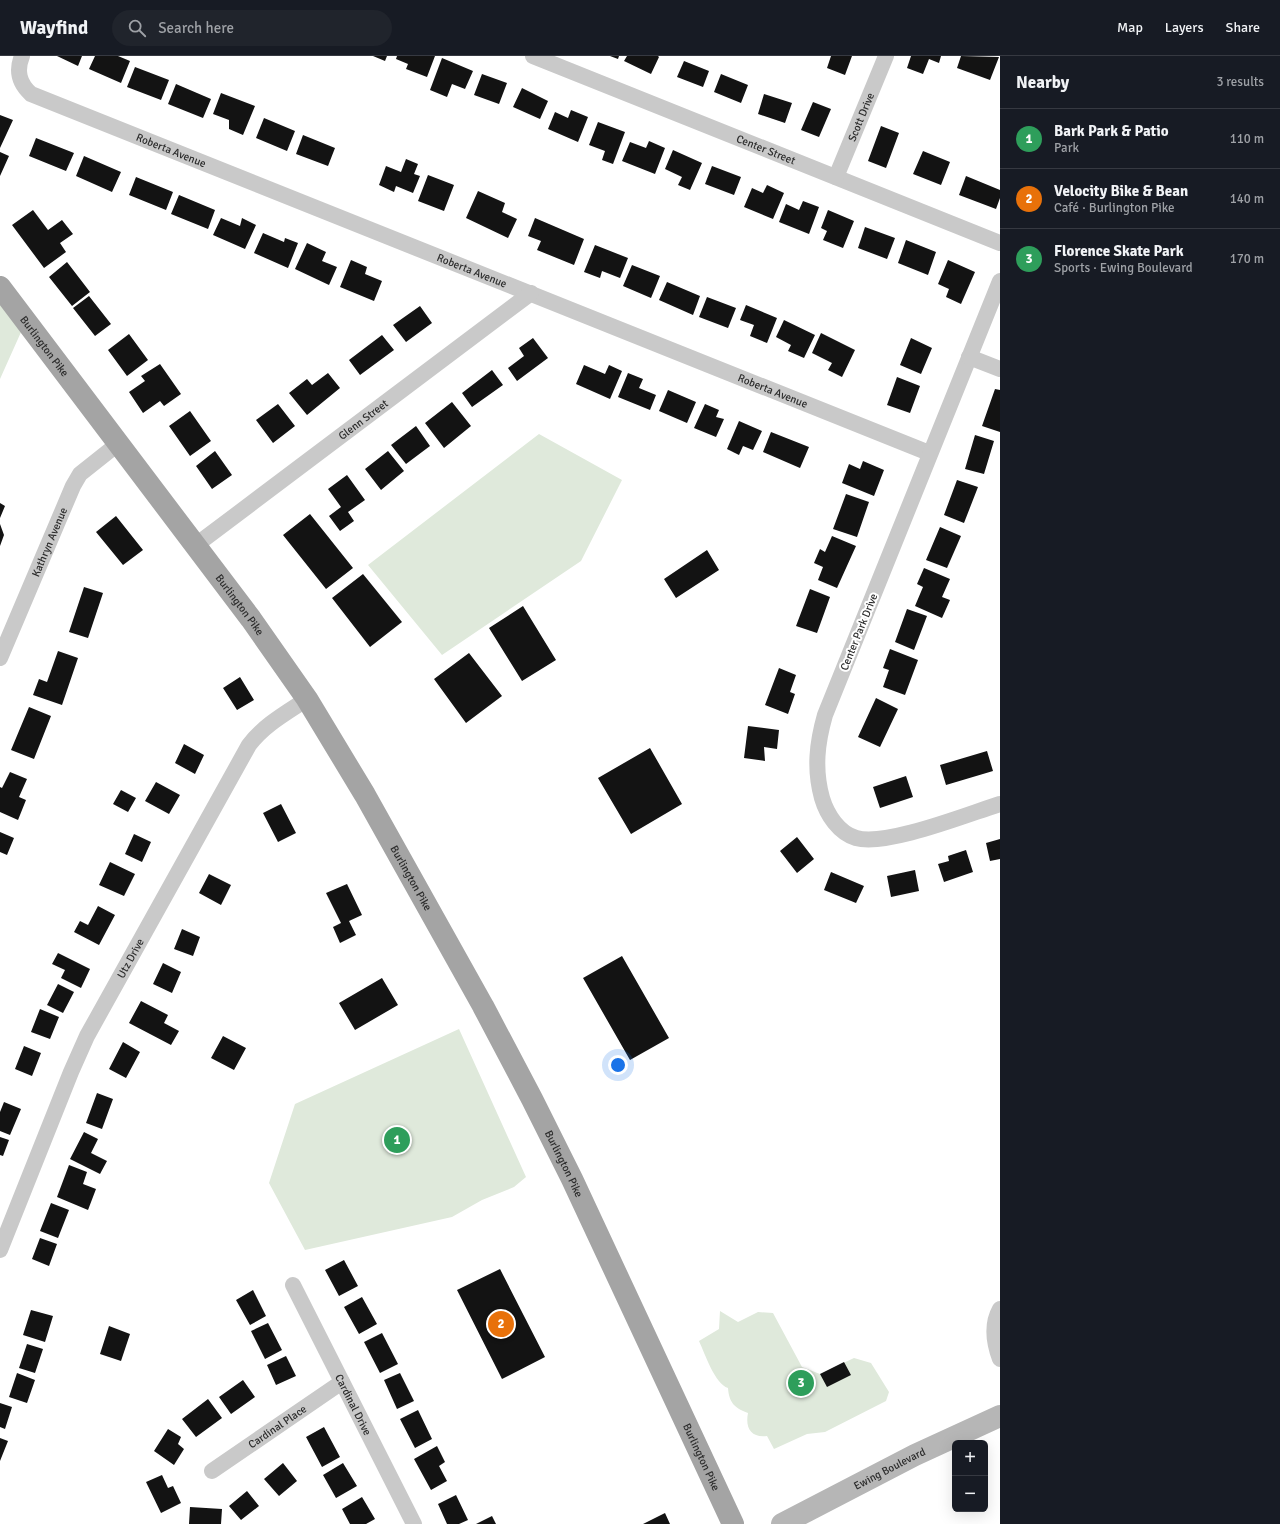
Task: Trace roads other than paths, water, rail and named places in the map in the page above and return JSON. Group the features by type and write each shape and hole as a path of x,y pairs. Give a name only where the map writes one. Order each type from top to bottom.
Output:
{"main road":[{"name":"Burlington Pike","path":"0,287 119,442 251,619 307,699 365,794 475,992 532,1099 572,1179 733,1524"}],"street":[{"name":"Roberta Avenue","path":"22,56 18,73 20,80 31,94 929,453"},
{"name":"Center Street","path":"533,56 1000,243"},
{"name":"Scott Drive","path":"836,177 886,56"},
{"name":"Center Park Drive","path":"1000,280 929,453 826,715 817,748 818,786 824,803 833,820 844,832 858,839 875,840 895,837 1000,804"},
{"name":"Glenn Street","path":"196,546 531,293"},
{"path":"969,357 1000,369"},
{"name":"Kathryn Avenue","path":"0,658 73,486 80,474 119,442"},
{"name":"Utz Drive","path":"0,1250 71,1072 87,1036 249,745 257,734 266,726 307,699"},
{"name":"Cardinal Drive","path":"294,1285 414,1524"},
{"path":"1000,1309 994,1329 994,1342 1000,1359"},
{"name":"Cardinal Place","path":"212,1471 342,1382"},
{"name":"Ewing Boulevard","path":"782,1524 915,1455 1000,1416"}],"place":[{"name":"Bark Park & Patio","path":"397,1140"},
{"name":"Velocity Bike & Bean","path":"501,1324"},
{"name":"Florence Skate Park","path":"801,1383"}]}
